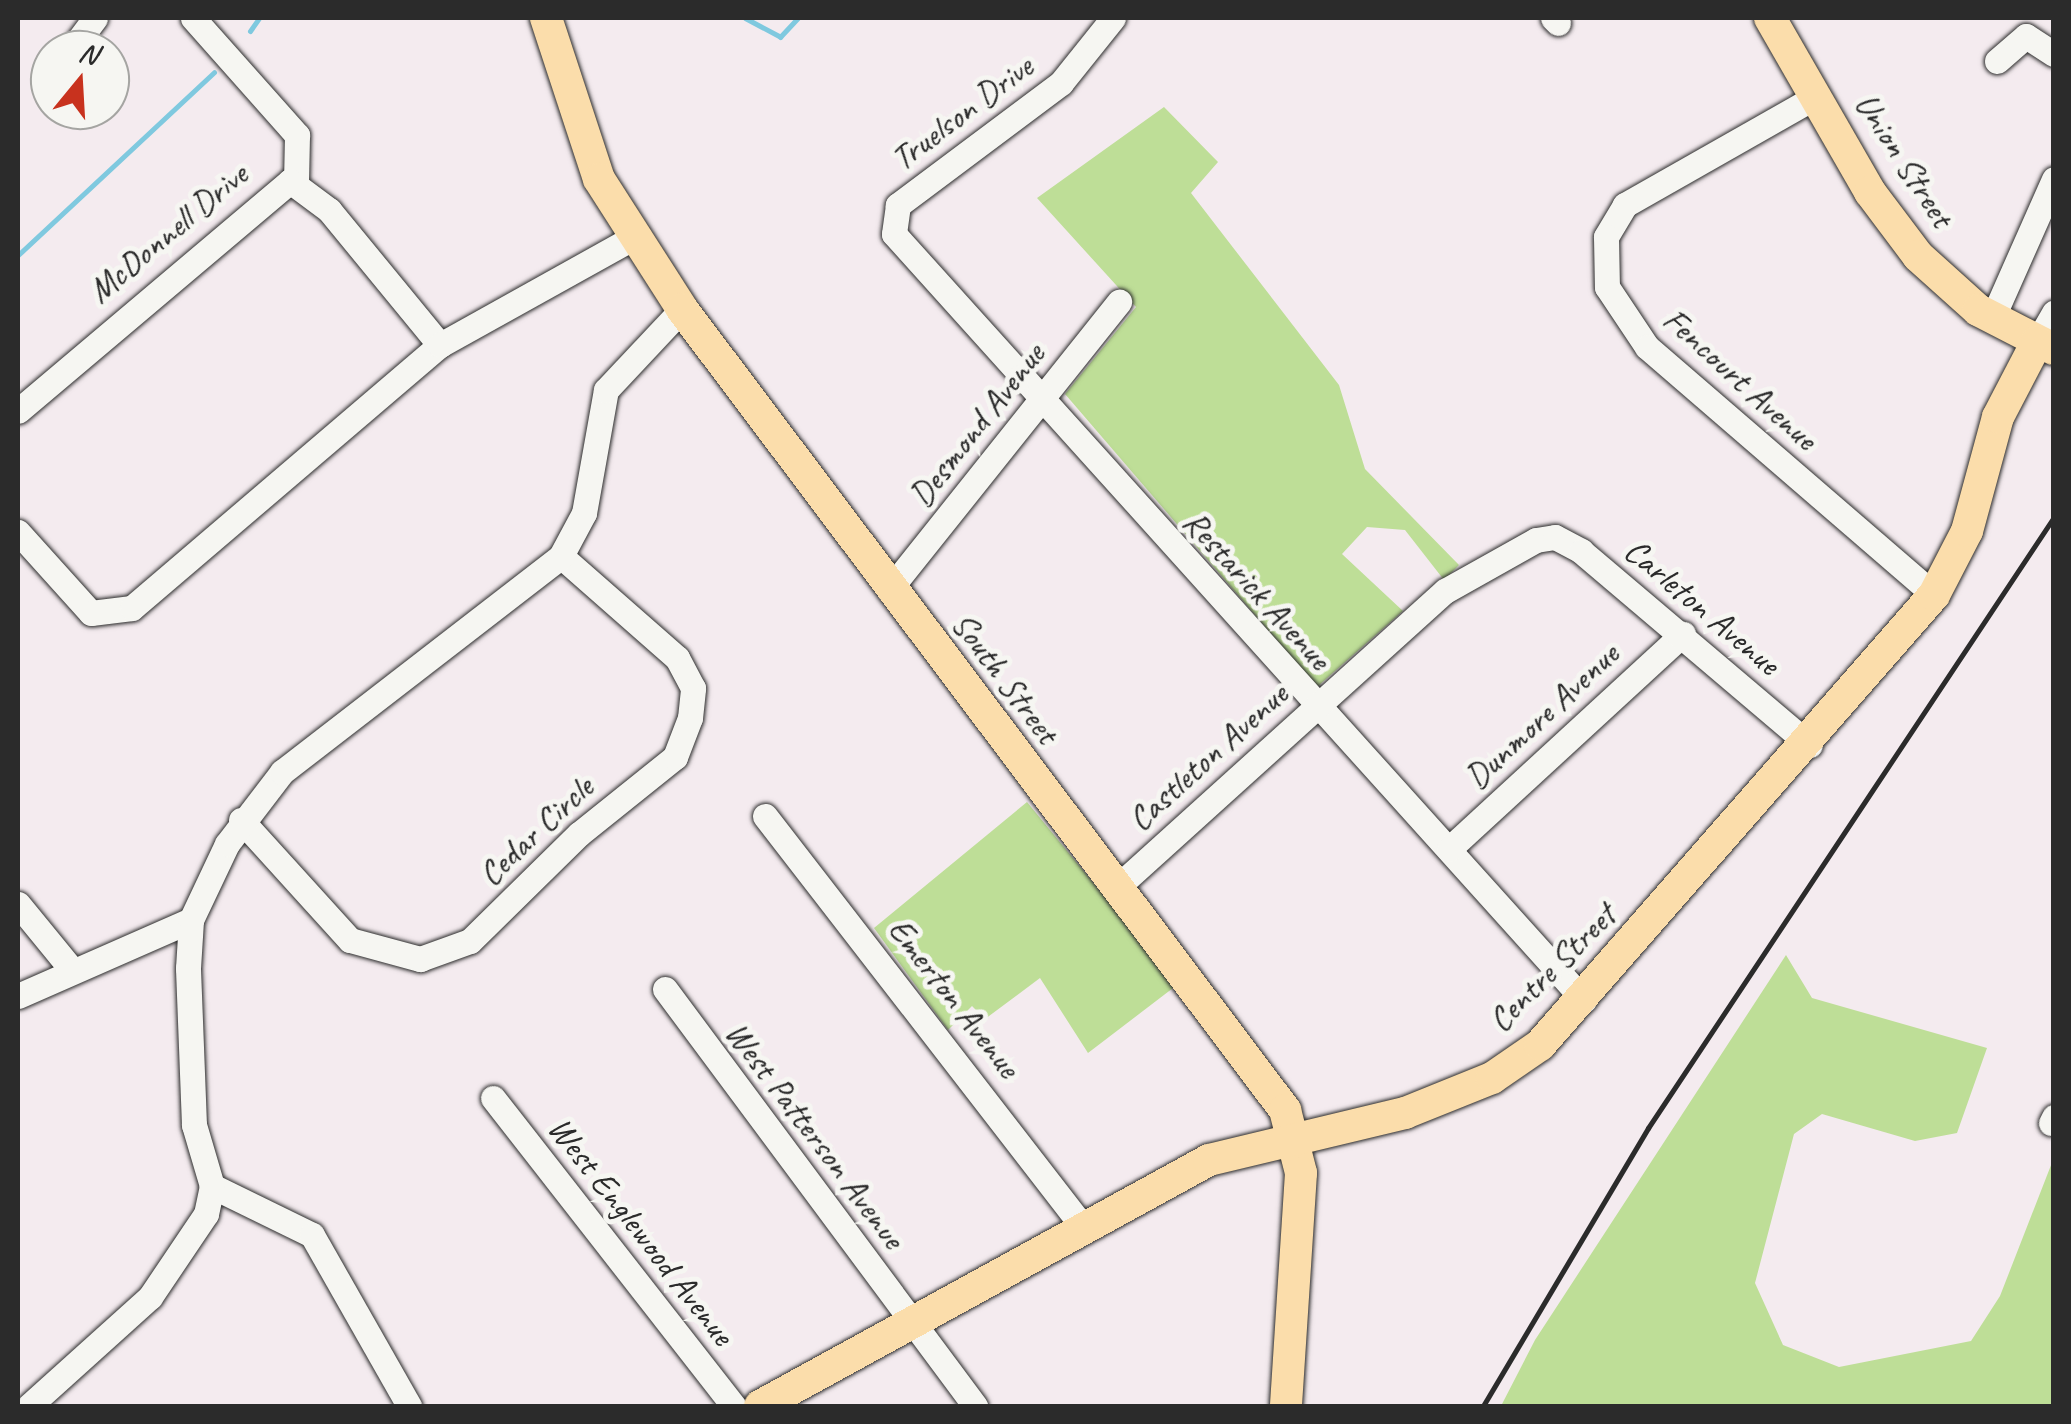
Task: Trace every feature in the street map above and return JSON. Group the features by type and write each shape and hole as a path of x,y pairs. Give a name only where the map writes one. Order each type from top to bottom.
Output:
{"main road":[{"name":"South Street","path":"546,18 578,133 634,237 682,309 1115,890 1256,1066 1296,1135"},
{"name":"Union Street","path":"1770,18 1892,224 1992,318 2045,346"},
{"name":"Centre Street","path":"760,1406 1228,1152 1474,1086 1526,1056 1584,1000 1810,745 1934,596 1968,531 1998,417 2045,346"},
{"path":"1286,1406 1296,1135"}],"street":[{"path":"193,18 297,134 296,183"},
{"name":"Truelson Drive","path":"891,218 963,149 1061,84 1113,18"},
{"path":"1997,61 2026,36 2054,54"},
{"name":"Fencourt Avenue","path":"1815,96 1625,206 1606,237 1607,287 1648,346 1934,596"},
{"path":"1992,318 2054,178"},
{"name":"McDonnell Drive","path":"18,411 271,188 296,183 329,210 440,345"},
{"name":"Restarick Avenue","path":"891,218 894,234 1584,1000"},
{"path":"18,532 92,614 132,608 440,345 634,237"},
{"name":"Desmond Avenue","path":"889,590 1118,302"},
{"path":"29,1406 169,1275 212,1186 194,1125 191,920 241,820 282,772 561,556 584,513 606,390 659,323 682,309"},
{"path":"2045,346 2054,312"},
{"name":"Castleton Avenue","path":"1115,890 1445,591 1542,539"},
{"name":"Carleton Avenue","path":"1542,539 1580,551 1810,745"},
{"name":"Cedar Circle","path":"241,820 350,940 420,959 470,941 579,834 676,757 690,718 693,688 678,658 561,556"},
{"name":"Dunmore Avenue","path":"1450,849 1683,634"},
{"name":"Emerton Avenue","path":"765,816 1084,1227"},
{"path":"18,904 72,970"},
{"path":"18,996 191,920"},
{"name":"West Patterson Avenue","path":"664,989 975,1406"},
{"name":"West Englewood Avenue","path":"493,1098 734,1406"},
{"path":"212,1186 312,1235 409,1406"}],"green space":[{"path":"1164,107 1218,162 1191,193 1339,385 1365,469 1459,565 1444,580 1405,530 1367,527 1342,554 1403,611 1317,687 1065,394 1136,307 1037,198"},
{"path":"1027,802 1177,985 1088,1053 1040,978 985,1019 972,1006 948,1030 874,928"},
{"path":"1786,955 1812,998 1987,1048 1957,1133 1915,1141 1822,1114 1794,1134 1755,1283 1783,1345 1839,1367 1971,1341 2000,1296 2053,1160 2053,1406 1501,1406 1535,1340"}],"waterway":[{"path":"250,31 259,18"},
{"path":"745,18 780,37 798,18"},
{"path":"18,255 214,72"}],"railway":[{"path":"1483,1406 1648,1128 2054,517"}]}
